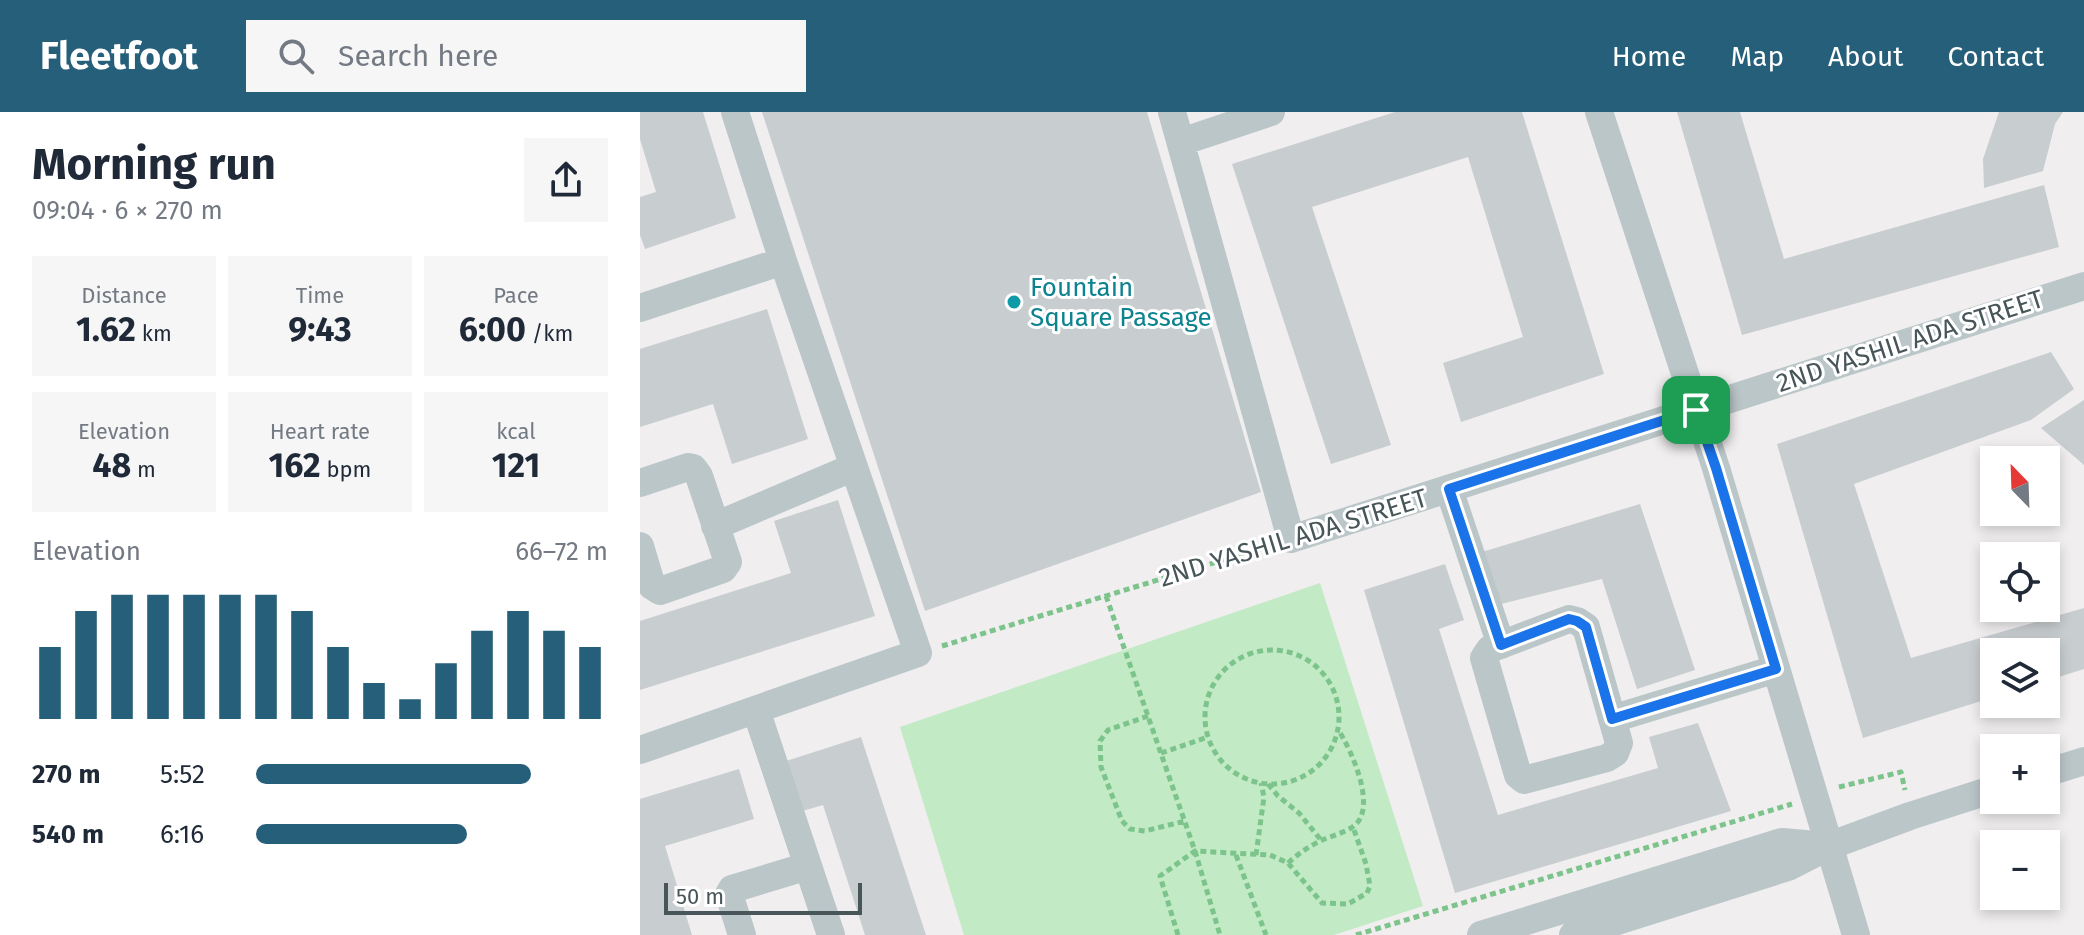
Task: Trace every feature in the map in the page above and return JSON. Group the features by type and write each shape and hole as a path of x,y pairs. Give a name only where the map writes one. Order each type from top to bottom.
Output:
{"street":[{"path":"640,750 918,653 735,112"},
{"path":"1172,112 1291,539"},
{"path":"1181,142 1271,112"},
{"path":"1599,112 1716,468 1856,935"},
{"path":"640,308 783,261"},
{"name":"2ND YASHIL ADA STREET","path":"1291,539 2084,286"},
{"path":"715,526 854,467"},
{"path":"640,483 693,468 699,476 728,562 723,569 660,591 652,586 640,546"},
{"path":"1449,489 1501,645"},
{"path":"1569,619 1577,621 1586,627 1612,719 1619,743 1615,753 1607,758 1524,780 1518,775 1484,658 1490,649 1569,619"},
{"path":"1612,719 1776,669"},
{"path":"756,710 831,935"},
{"path":"2060,769 2084,761"},
{"path":"1573,935 1788,867 1829,846 1980,794"},
{"path":"1481,935 1782,842 1829,846"},
{"path":"742,935 729,894 732,889 808,866"}],"path":[{"name":"2ND YASHIL ADA STREET","path":"918,653 1291,539"},
{"path":"1106,596 1185,821 1220,935"},
{"path":"1261,651 1293,653 1308,660 1330,683 1340,714 1338,730 1325,759 1299,779 1284,783 1252,781 1237,775 1215,752 1208,737 1206,705 1220,676 1232,664 1261,651"},
{"path":"1148,716 1108,730 1100,741 1101,767 1122,821 1130,829 1145,831 1185,821"},
{"path":"1288,863 1306,848 1353,827 1360,819 1364,799 1351,751 1338,730"},
{"path":"1161,753 1208,737"},
{"path":"1356,935 1772,811 1838,787 1901,772 1910,816"},
{"path":"1265,783 1299,813 1321,840"},
{"path":"1256,855 1265,783"},
{"path":"1178,935 1160,876 1195,851 1270,855 1288,863 1322,903 1348,904 1367,893 1370,886 1366,864 1353,827"},
{"path":"1236,855 1266,935"}],"green space":[{"path":"1320,583 1423,906 1334,935 964,935 900,727"}],"building":[{"path":"640,112 703,112 736,218 645,249 640,235 640,197 656,192 640,139"},
{"name":"Fountain Square Passage","path":"762,112 1147,112 1261,492 925,611"},
{"path":"1395,112 1522,112 1604,374 1461,422 1443,363 1523,337 1468,157 1312,207 1391,445 1331,464 1232,164"},
{"path":"1677,112 1740,112 1784,259 2044,185 2059,247 1742,335"},
{"path":"1999,112 2063,112 2055,124 2043,171 1984,188 1983,159"},
{"path":"767,309 808,439 732,464 713,404 640,427 640,349"},
{"path":"2051,352 2074,389 2031,420 1854,484 1911,658 1980,638 1980,701 1863,738 1777,444"},
{"path":"2084,400 2084,465 2041,428"},
{"path":"838,500 875,616 640,690 640,621 791,573 774,521"},
{"path":"1640,504 1695,670 1637,689 1602,579 1497,605 1482,552"},
{"path":"1445,564 1464,620 1439,629 1498,815 1658,768 1649,737 1698,723 1731,811 1455,893 1364,590"},
{"path":"2084,608 2084,669 2060,677 2060,638 1980,638 2036,622 2060,622 2060,615"},
{"path":"861,737 926,935 865,935 823,805 799,812 783,762"},
{"path":"739,769 754,819 665,846 692,935 640,935 640,799"}],"place":[{"name":"Fountain Square Passage","path":"1014,302"}],"route":[{"path":"1696,410 1776,669 1612,719 1586,627 1577,621 1569,619 1501,645 1449,489 1696,410"}]}
